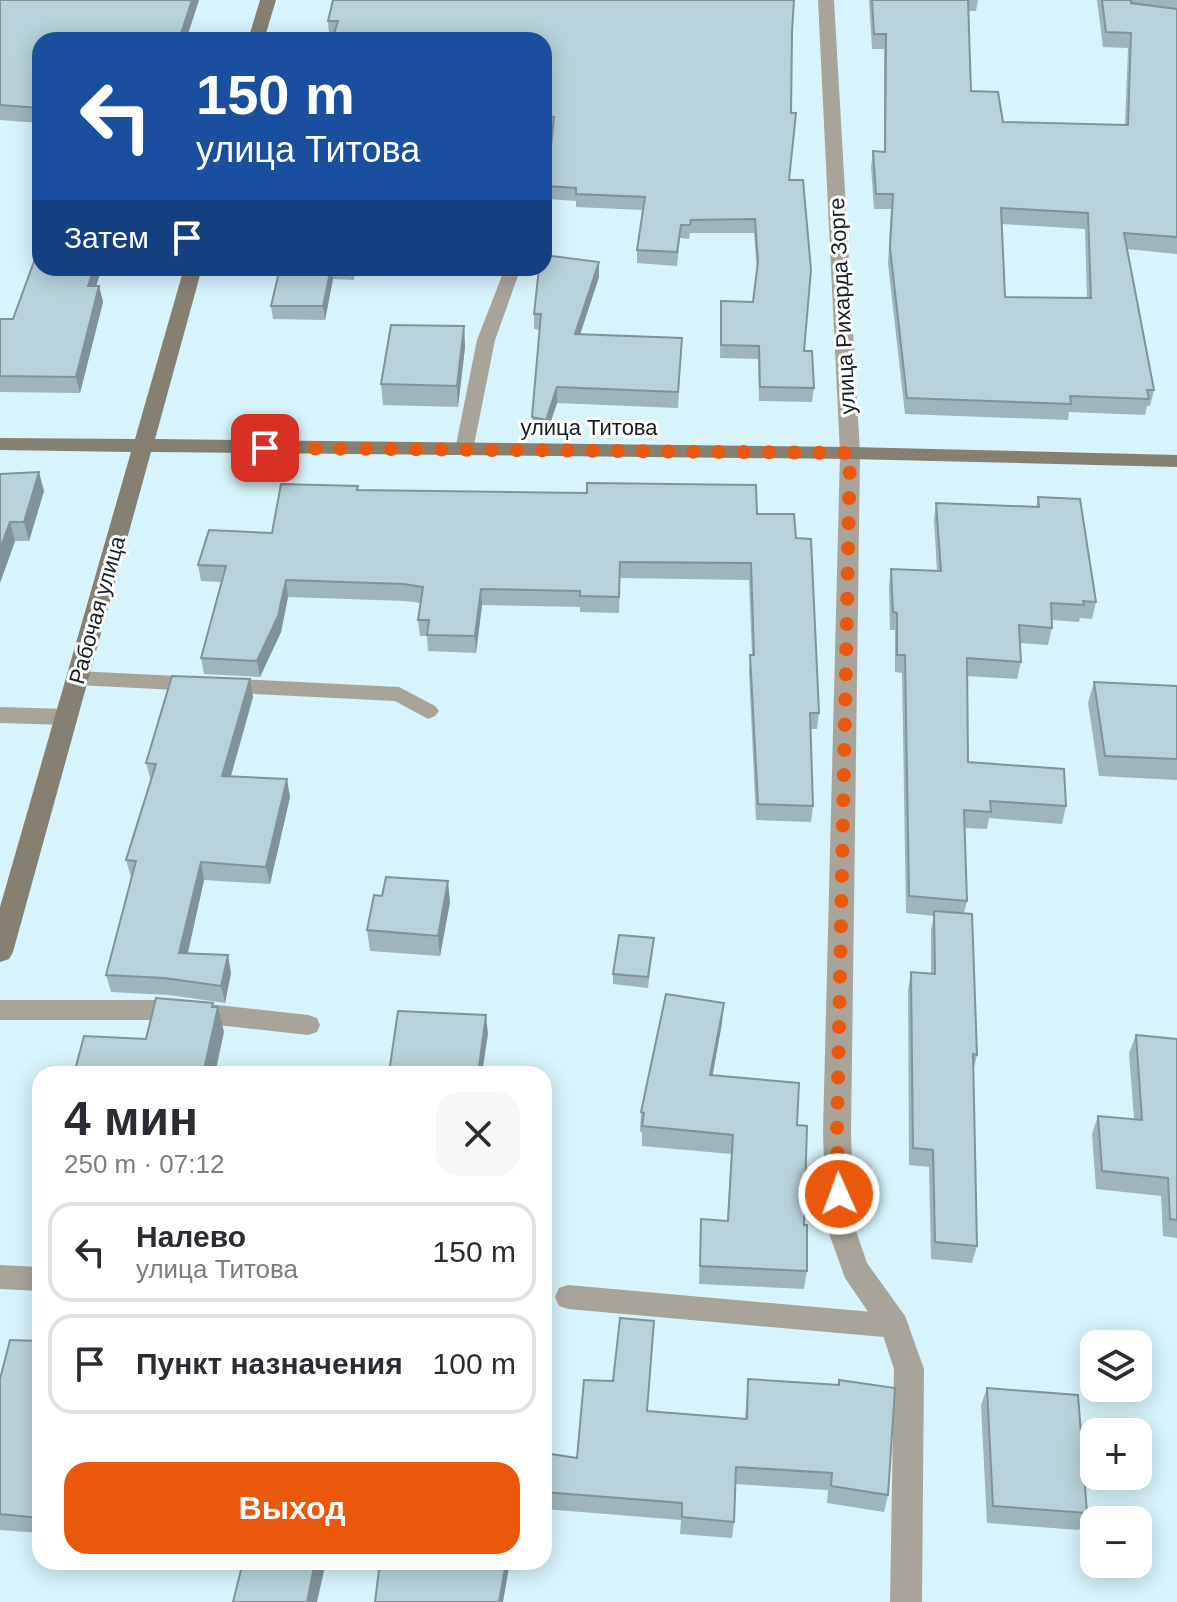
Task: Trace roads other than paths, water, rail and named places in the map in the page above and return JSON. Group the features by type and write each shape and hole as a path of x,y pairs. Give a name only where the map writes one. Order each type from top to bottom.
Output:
{"main road":[{"path":"258,32 268,0"},
{"name":"Рабочая улица","path":"0,952 191,276"},
{"name":"улица Титова","path":"0,444 850,453 1177,461"}],"street":[{"name":"улица Рихарда Зорге","path":"826,0 850,453 837,1132 840,1225 855,1269 895,1326 909,1369 906,1602"}],"lane":[{"path":"464,450 486,340 510,276"},
{"path":"77,678 399,694 428,711"},
{"path":"0,715 66,717"},
{"path":"0,1010 172,1010 308,1025"},
{"path":"0,1277 32,1279"},
{"path":"568,1297 895,1326"}]}
